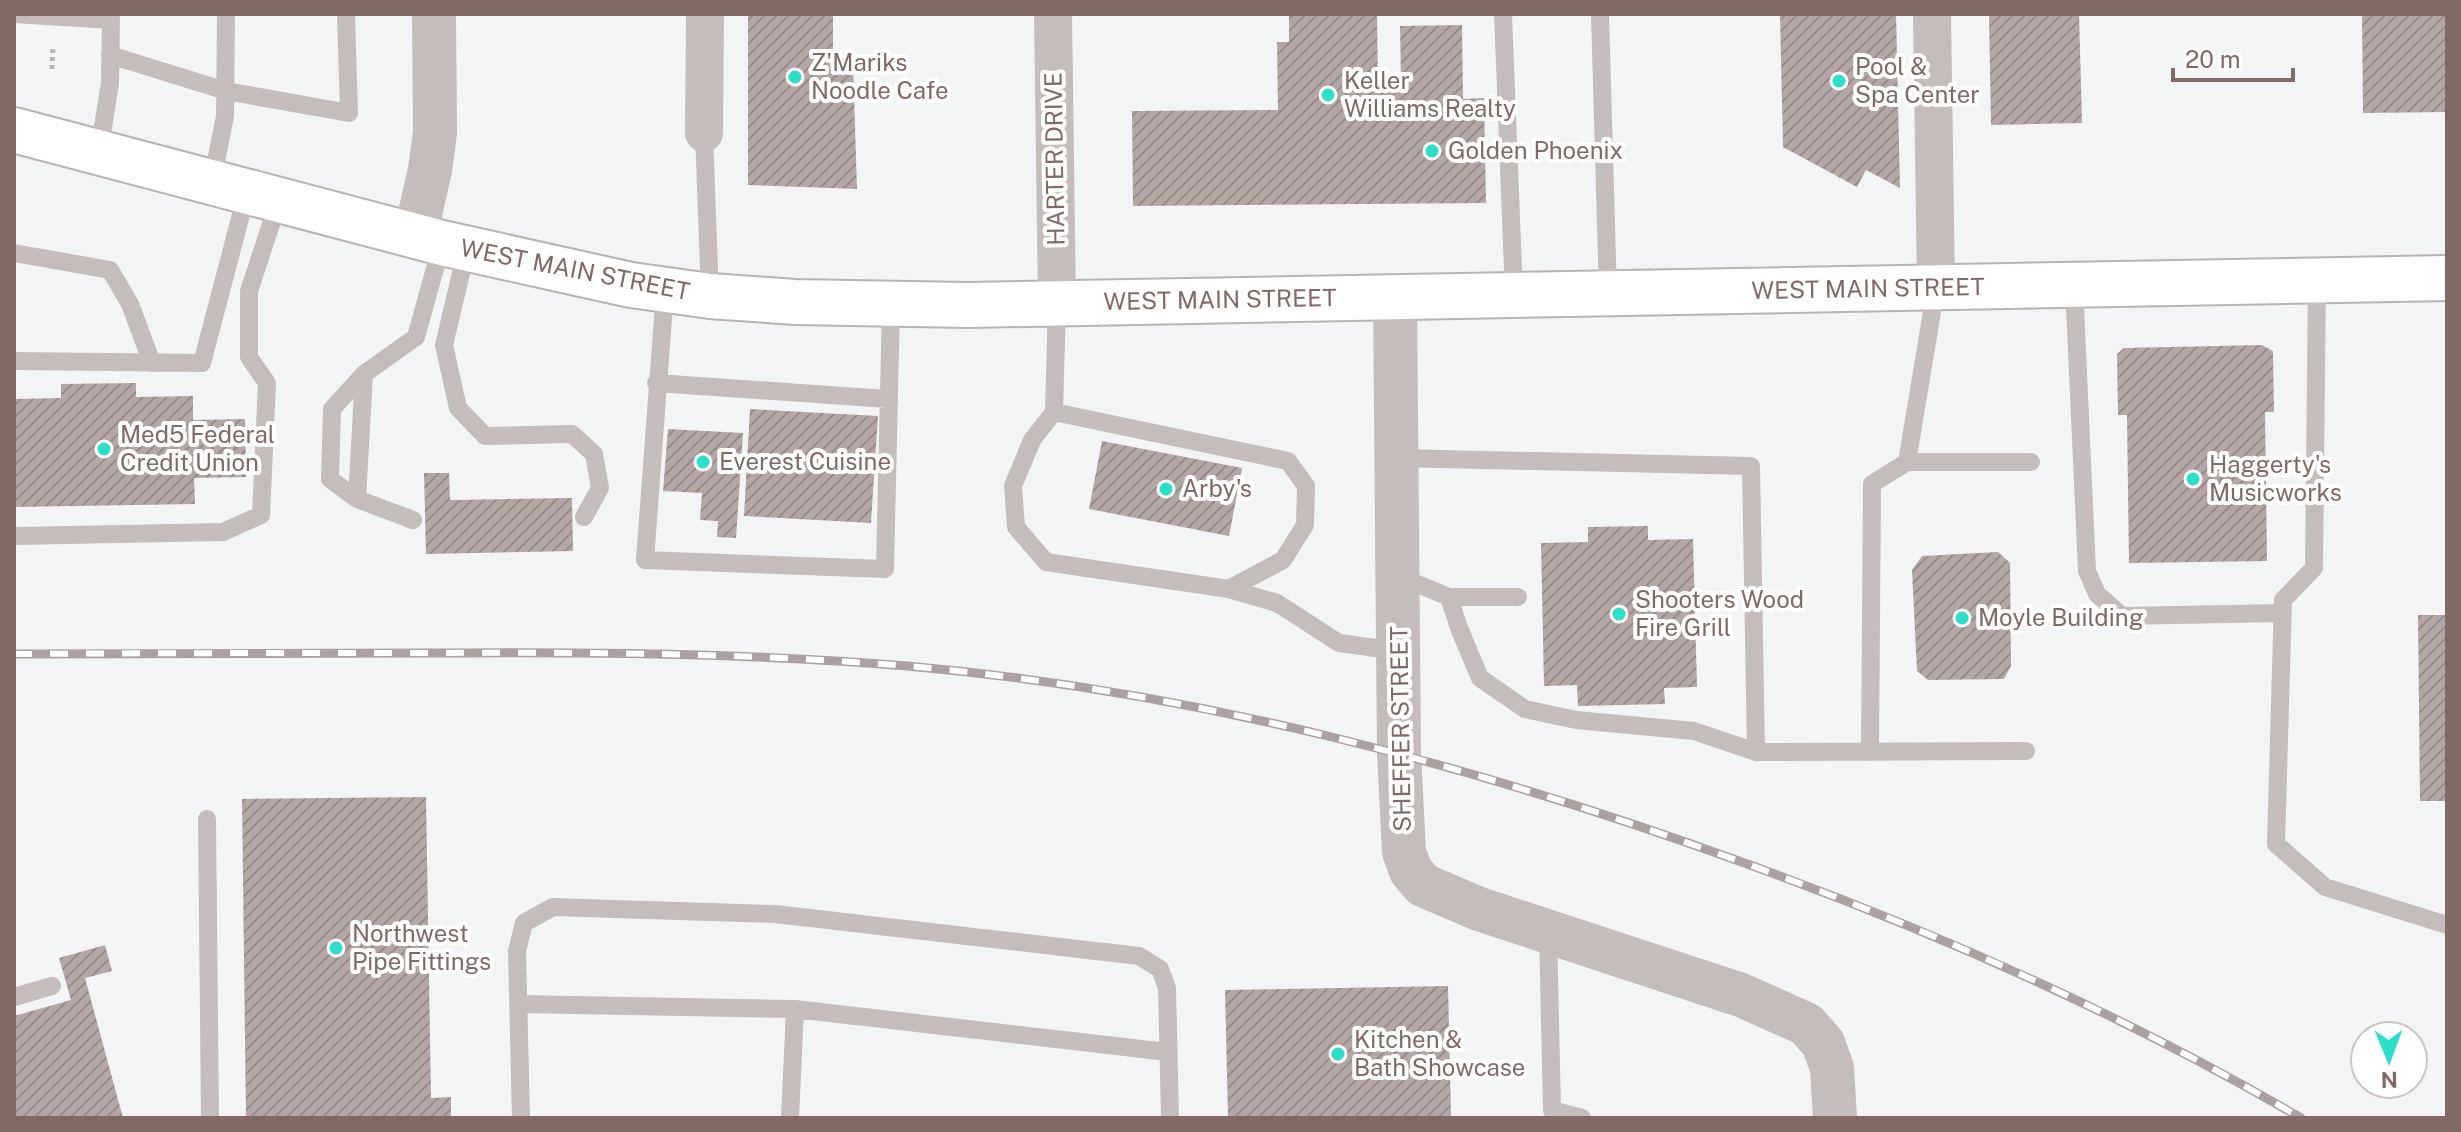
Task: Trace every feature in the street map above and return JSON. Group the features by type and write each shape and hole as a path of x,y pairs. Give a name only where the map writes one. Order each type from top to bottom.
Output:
{"main road":[{"name":"WEST MAIN STREET","path":"14,130 557,270 665,291 795,302 1057,304 2447,278"}],"street":[{"path":"434,14 435,133 430,170 441,242"},
{"path":"704,133 705,14"},
{"name":"HARTER DRIVE","path":"1053,14 1057,304"},
{"path":"1932,14 1936,288"},
{"name":"SHEFFER STREET","path":"1395,297 1402,825 1404,852 1411,871 1423,885 1448,897 1741,995 1806,1024 1823,1043 1832,1068 1835,1118"}],"lane":[{"path":"14,14 111,17 110,83 99,152"},
{"path":"14,536 223,532 261,515 267,383 249,357 246,191 225,116 226,14"},
{"path":"110,55 226,91 349,113 346,14"},
{"path":"1503,14 1514,295"},
{"path":"1600,14 1608,294"},
{"path":"704,133 710,296"},
{"path":"14,361 202,363 246,191"},
{"path":"413,520 357,499 330,479 332,409 364,374 416,337 441,242"},
{"path":"441,242 444,345 458,408 485,436 572,434 594,454 600,488 584,517"},
{"path":"14,253 110,270 130,304 152,363"},
{"path":"2317,280 2314,568 2283,600 2276,844 2325,887 2447,925"},
{"path":"2074,285 2087,571 2097,594 2122,616 2282,613"},
{"path":"1907,462 1936,288"},
{"path":"665,291 645,560 885,569 891,305"},
{"path":"1057,304 1054,412 1032,440 1013,486 1016,527 1046,562 1229,589 1277,603 1339,643 1399,652"},
{"path":"357,499 364,374"},
{"path":"656,383 887,399"},
{"path":"1054,412 1288,461 1306,486 1305,525 1283,560 1229,589"},
{"path":"1397,458 1751,466 1756,752"},
{"path":"1870,752 1872,484 1907,462 2031,462"},
{"path":"1398,576 1449,597 1518,597"},
{"path":"1449,597 1480,678 1525,709 1576,720 1694,731 1756,752 2026,751"},
{"path":"207,819 210,1118"},
{"path":"521,1118 517,951 524,923 553,907 775,914 1139,956 1160,969 1167,988 1170,1118"},
{"path":"1548,932 1552,1110 1582,1118"},
{"path":"14,997 52,986"},
{"path":"519,1004 795,1009 1168,1052"},
{"path":"790,1118 795,1009"}],"path":[{"path":"52,69 53,45"}],"building":[{"path":"748,14 833,14 833,52 853,64 857,189 748,185"},
{"path":"1289,14 1377,14 1378,80 1401,80 1400,26 1462,25 1463,99 1484,98 1486,203 1133,206 1132,111 1278,110 1277,42 1289,42"},
{"name":"Pool & Spa Center","path":"1780,14 1896,14 1900,188 1866,170 1857,187 1783,147"},
{"path":"1989,14 2079,14 2082,123 1991,125"},
{"path":"2362,14 2447,14 2447,112 2363,113"},
{"path":"2262,345 2273,351 2274,412 2265,412 2267,561 2129,563 2127,415 2118,415 2117,354 2124,348"},
{"name":"Med5 Federal Credit Union","path":"136,383 136,397 193,396 193,420 245,419 246,477 194,478 195,504 14,507 14,399 61,398 61,384"},
{"path":"750,409 878,416 871,523 744,516"},
{"name":"Everest Cuisine","path":"668,429 743,433 736,538 717,537 718,521 700,520 702,493 663,491"},
{"name":"Arby's","path":"1102,441 1242,468 1229,536 1089,509"},
{"path":"424,473 449,473 450,500 572,498 573,551 426,554"},
{"name":"Shooters Wood Fire Grill","path":"1648,526 1648,540 1693,539 1697,687 1664,688 1665,704 1578,706 1577,685 1544,686 1541,543 1588,542 1588,527"},
{"name":"Moyle Building","path":"1998,552 2010,563 2011,666 2004,679 1928,680 1917,671 1912,570 1922,556"},
{"path":"2418,615 2447,615 2447,801 2420,801"},
{"name":"Northwest Pipe Fittings","path":"426,797 431,1098 451,1097 451,1118 246,1118 242,799"},
{"path":"105,945 112,971 85,978 123,1118 14,1118 14,1016 71,1000 59,958"},
{"name":"Kitchen & Bath Showcase","path":"1448,986 1451,1117 1228,1118 1225,990"}],"railway":[{"path":"14,654 550,653 788,658 907,666 1015,678 1229,714 1440,765 1544,796 1648,829 1821,891 1962,948 2100,1011 2301,1118"}],"place":[{"name":"Z'Mariks Noodle Cafe","path":"795,77"},
{"name":"Pool & Spa Center","path":"1839,81"},
{"name":"Keller Williams Realty","path":"1328,95"},
{"name":"Golden Phoenix","path":"1432,151"},
{"name":"Med5 Federal Credit Union","path":"104,449"},
{"name":"Everest Cuisine","path":"703,462"},
{"name":"Haggerty's Musicworks","path":"2193,479"},
{"name":"Arby's","path":"1166,489"},
{"name":"Shooters Wood Fire Grill","path":"1619,614"},
{"name":"Moyle Building","path":"1962,618"},
{"name":"Northwest Pipe Fittings","path":"336,948"},
{"name":"Kitchen & Bath Showcase","path":"1338,1054"}]}
